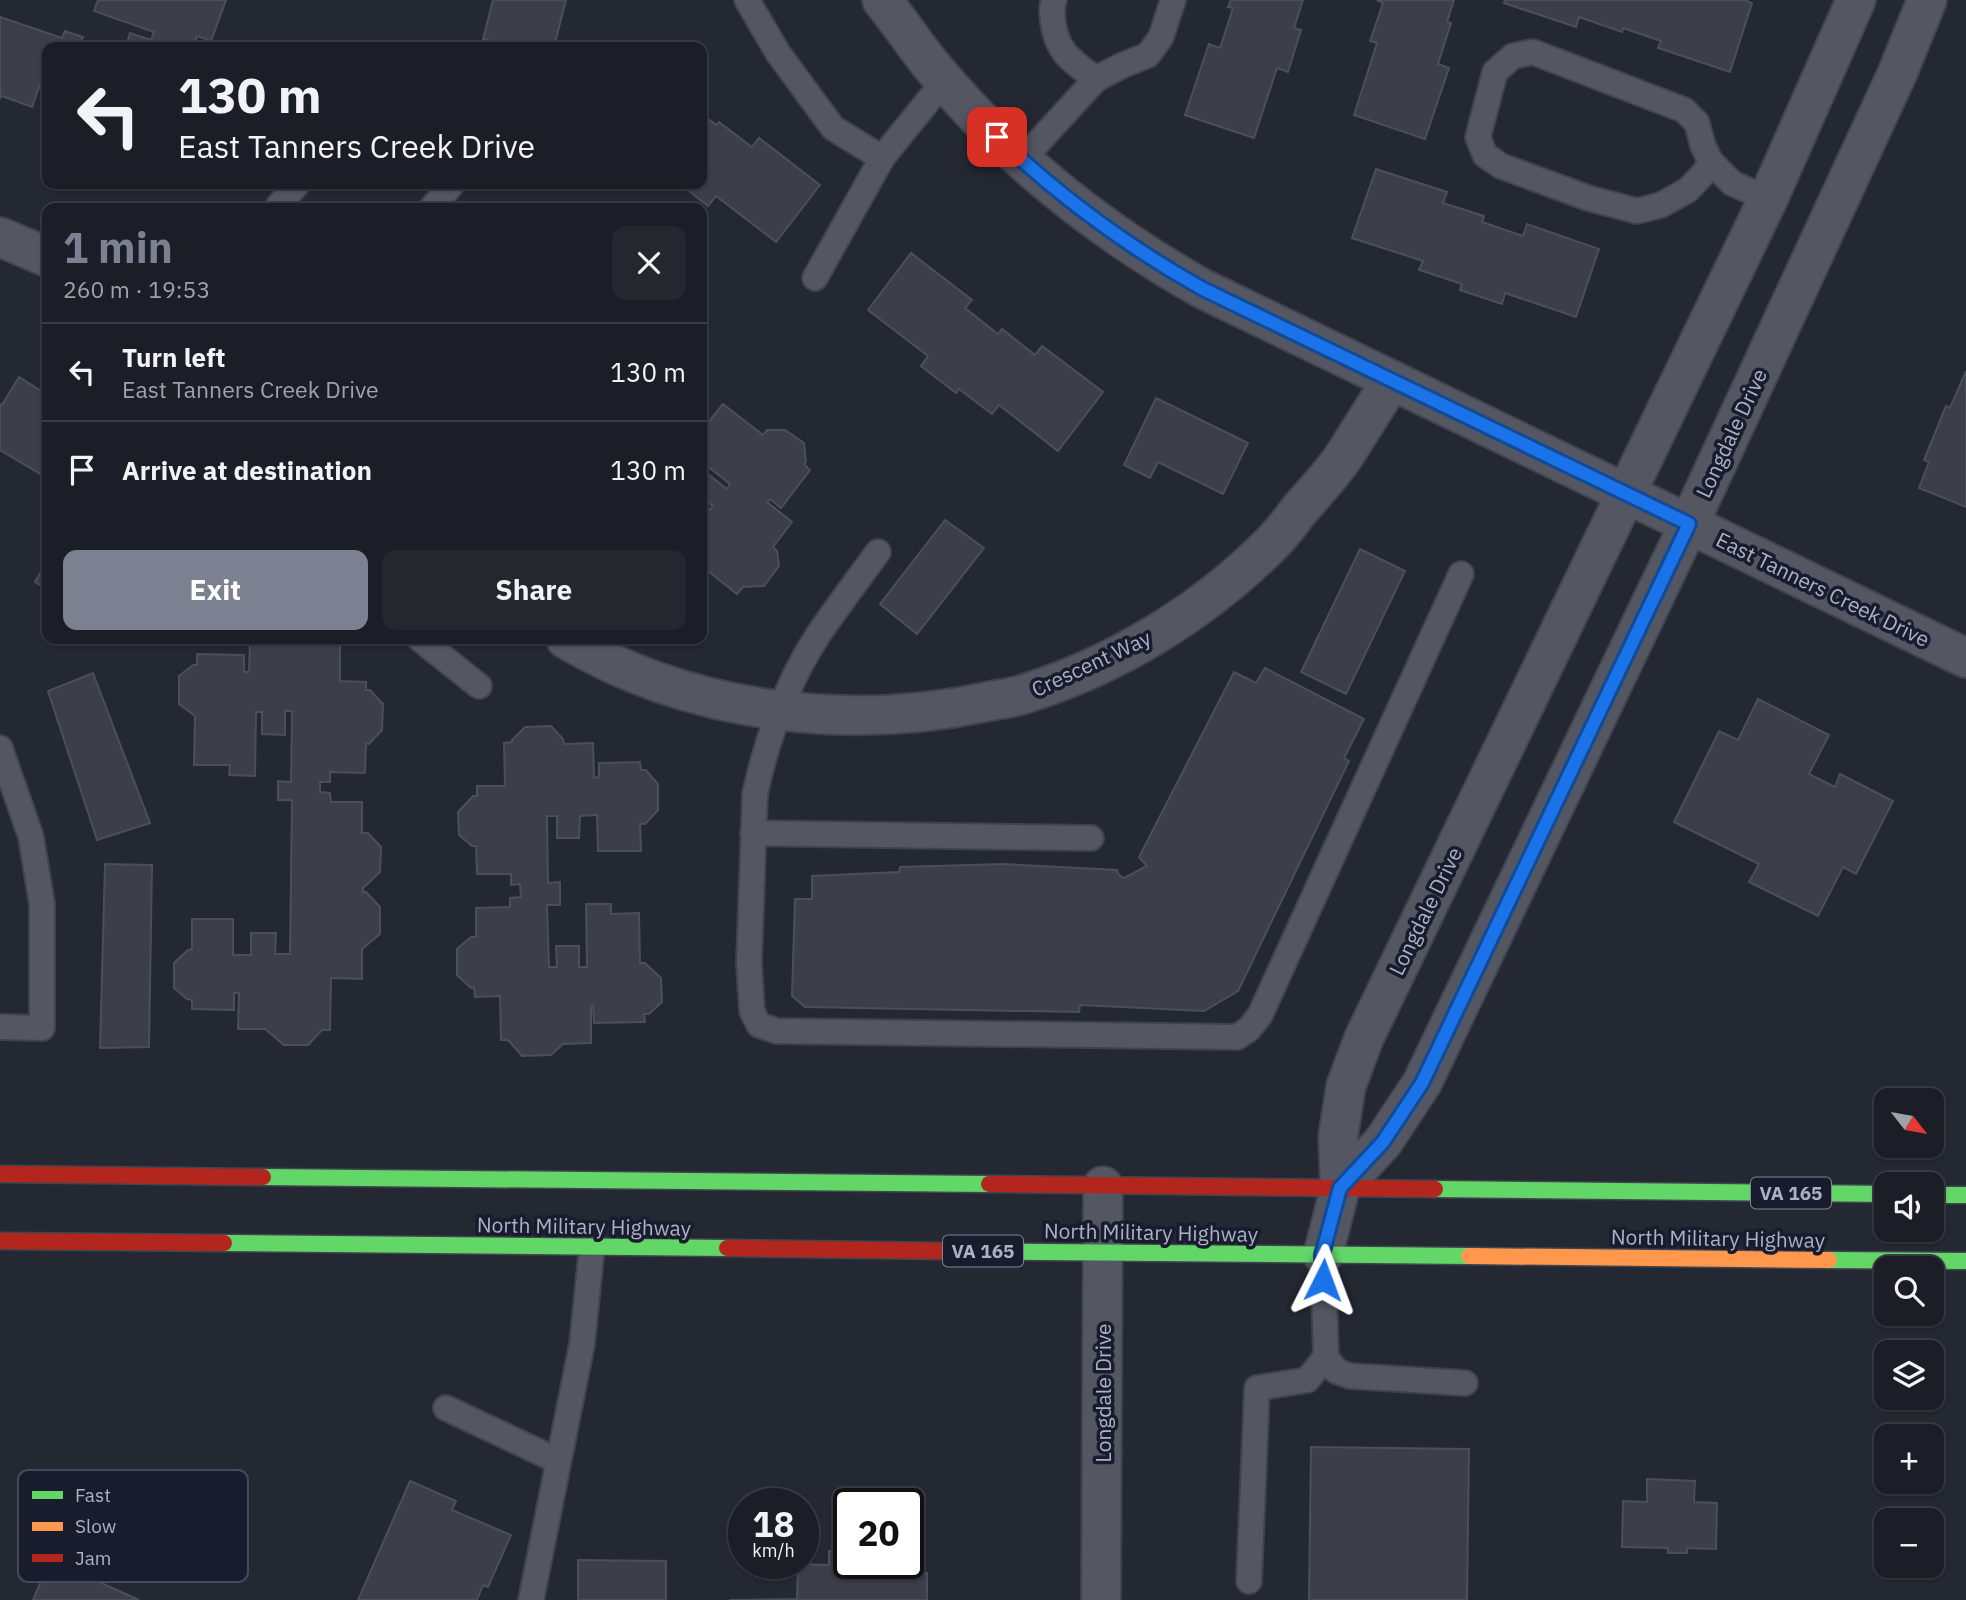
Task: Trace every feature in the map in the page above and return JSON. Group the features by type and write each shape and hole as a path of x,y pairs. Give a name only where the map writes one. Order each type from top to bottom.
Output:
{"main road":[{"name":"VA 165","path":"0,1174 1874,1194"},
{"path":"1944,1195 1966,1195"},
{"name":"North Military Highway","path":"0,1241 1966,1261"}],"street":[{"name":"East Tanners Creek Drive","path":"883,0 944,80 1022,160 1086,214 1168,270 1966,657"},
{"name":"Longdale Drive","path":"1322,1255 1340,1188 1338,1137 1346,1086 1364,1038 1768,199 1856,0"},
{"name":"Longdale Drive","path":"1340,1188 1383,1142 1422,1083 1689,524 1891,86 1927,0"},
{"path":"0,237 42,255"},
{"name":"Crescent Way","path":"576,644 616,665 693,693 779,711 869,716 949,710 1027,694 1086,670 1156,634 1221,589 1271,545 1342,459 1392,380"},
{"name":"Longdale Drive","path":"1101,1600 1103,1186"}],"lane":[{"path":"747,0 778,53 832,128 882,158"},
{"path":"1054,0 1051,8 1055,38 1067,57 1096,79"},
{"path":"1022,160 1096,79 1148,55 1161,37 1173,0"},
{"path":"1711,162 1688,190 1661,205 1637,211 1588,198 1501,166 1485,155 1478,137 1495,72 1513,56 1533,52 1684,110 1697,123 1703,146 1711,162 1732,183 1768,199"},
{"path":"815,278 882,158 944,80"},
{"path":"281,203 293,189"},
{"path":"436,203 448,189"},
{"path":"878,552 817,637 779,711 760,768 755,794 753,833 749,963 752,1011 759,1025 777,1031 1237,1037 1249,1029 1260,1015 1461,574"},
{"path":"426,644 479,686"},
{"path":"0,748 31,837 41,904 42,1028 0,1027"},
{"path":"753,833 1091,838"},
{"path":"531,1600 582,1344 592,1247"},
{"path":"1322,1255 1326,1357 1336,1371 1350,1376 1465,1383"},
{"path":"1249,1581 1257,1388 1307,1380 1326,1357"},
{"path":"446,1408 558,1461"}],"building":[{"path":"98,0 226,0 211,41 197,36 195,40 201,42 127,42 130,33 151,40 154,32 94,11"},
{"path":"493,0 566,0 555,42 495,42 483,39"},
{"path":"1231,0 1303,0 1294,28 1301,30 1288,72 1277,68 1254,138 1185,115 1209,44 1220,48 1233,8 1228,7"},
{"path":"1377,0 1454,0 1447,22 1451,23 1438,64 1449,68 1425,139 1354,115 1377,43 1370,41 1383,3"},
{"path":"1505,0 1744,0 1752,3 1730,72 1658,48 1661,41 1623,28 1622,32 1579,17 1576,27 1504,3"},
{"path":"0,17 62,38 65,31 83,37 80,42 42,42 42,80 32,107 2,96 0,98"},
{"path":"707,118 716,125 719,122 752,147 759,138 820,185 776,242 716,196 708,206 686,189 707,189"},
{"path":"1376,169 1447,192 1443,203 1484,216 1482,222 1523,236 1527,224 1599,249 1576,317 1505,293 1502,304 1460,290 1462,284 1419,270 1423,261 1352,238"},
{"path":"911,253 972,300 965,308 998,334 1002,329 1035,355 1042,346 1103,392 1058,451 999,405 992,414 959,389 956,393 921,366 928,356 868,310"},
{"path":"1966,371 1966,507 1919,488 1929,462 1924,460 1946,406 1950,408"},
{"path":"19,377 42,391 42,475 0,450 0,404 2,405"},
{"path":"1156,398 1248,443 1223,494 1158,462 1150,478 1124,465"},
{"path":"723,404 763,435 767,430 785,430 804,443 804,464 810,470 781,508 770,499 767,502 792,522 773,547 777,551 779,566 764,586 743,587 737,594 707,570 707,511 713,506 707,502 707,478 709,475 727,489 730,484 707,466 707,424"},
{"path":"945,520 984,548 917,634 880,604"},
{"path":"1360,549 1405,571 1346,694 1301,672"},
{"path":"42,570 42,586 35,582"},
{"path":"250,644 340,644 340,681 366,682 366,690 370,690 383,704 382,730 369,744 366,743 365,773 330,772 330,782 320,782 320,792 330,793 331,802 362,802 362,833 368,833 381,847 380,872 363,888 363,892 380,907 380,934 362,949 362,979 331,978 330,1030 322,1030 308,1045 284,1045 265,1029 238,1029 239,993 234,993 234,1010 192,1009 192,1000 174,988 174,963 192,949 192,919 233,919 233,955 251,955 251,933 276,933 275,954 290,954 292,800 278,800 278,781 291,782 292,711 285,711 285,735 262,734 262,712 256,712 255,776 229,775 230,765 194,765 195,716 179,704 179,676 197,665 197,654 244,655 244,672 249,672"},
{"path":"1265,668 1364,719 1344,758 1349,761 1238,991 1204,1011 1080,1005 1079,1012 805,1007 792,996 795,899 812,899 812,876 899,872 900,867 1004,864 1117,870 1124,878 1147,866 1139,857 1234,672 1256,683"},
{"path":"93,673 150,823 97,840 48,691"},
{"path":"1758,699 1829,735 1809,774 1835,787 1840,774 1893,801 1856,874 1843,867 1818,916 1749,882 1759,864 1674,822 1719,731 1738,740"},
{"path":"551,726 563,739 564,744 593,743 594,778 599,777 599,763 640,762 641,770 646,770 658,784 658,810 645,824 640,824 641,851 598,851 597,815 580,816 579,838 557,838 557,816 547,816 548,883 560,882 560,905 547,905 549,967 557,967 556,946 579,946 579,967 587,967 586,904 611,904 611,914 639,913 640,963 645,963 661,978 662,1002 649,1014 644,1014 645,1022 594,1023 591,1006 591,1043 563,1044 551,1055 522,1056 508,1040 501,1040 500,996 475,997 474,987 471,988 457,975 457,949 471,937 476,937 476,908 510,907 510,898 521,897 520,884 511,885 511,874 477,874 476,846 472,846 459,835 458,812 473,796 477,796 477,786 505,786 504,743 512,742 525,727"},
{"path":"105,864 152,865 149,1047 100,1048"},
{"path":"1311,1447 1469,1449 1467,1600 1309,1600"},
{"path":"1647,1479 1695,1481 1694,1502 1717,1503 1716,1549 1687,1548 1687,1553 1668,1553 1668,1548 1622,1547 1623,1501 1647,1502"},
{"path":"410,1481 456,1501 452,1510 511,1535 488,1587 483,1585 477,1600 358,1600"},
{"path":"829,1551 833,1551 833,1579 924,1579 924,1573 927,1573 927,1600 729,1600 797,1599 798,1579 819,1579 819,1565 829,1565"},
{"path":"578,1560 666,1561 666,1600 578,1600"},
{"path":"41,1582 99,1582 139,1600 33,1600"}],"traffic: fast":[{"path":"263,1177 989,1184"},
{"path":"1435,1189 1874,1194"},
{"path":"1944,1195 1966,1195"},
{"path":"224,1243 727,1248"},
{"path":"944,1251 1469,1256"},
{"path":"1829,1260 1966,1261"}],"traffic: slow":[{"path":"1469,1256 1829,1260"}],"traffic: jam":[{"path":"0,1174 263,1177"},
{"path":"989,1184 1435,1189"},
{"path":"0,1241 224,1243"},
{"path":"727,1248 944,1251"}],"route":[{"path":"997,137 1086,214 1168,270 1689,524 1422,1083 1383,1142 1340,1188 1322,1255 1323,1280"}]}
